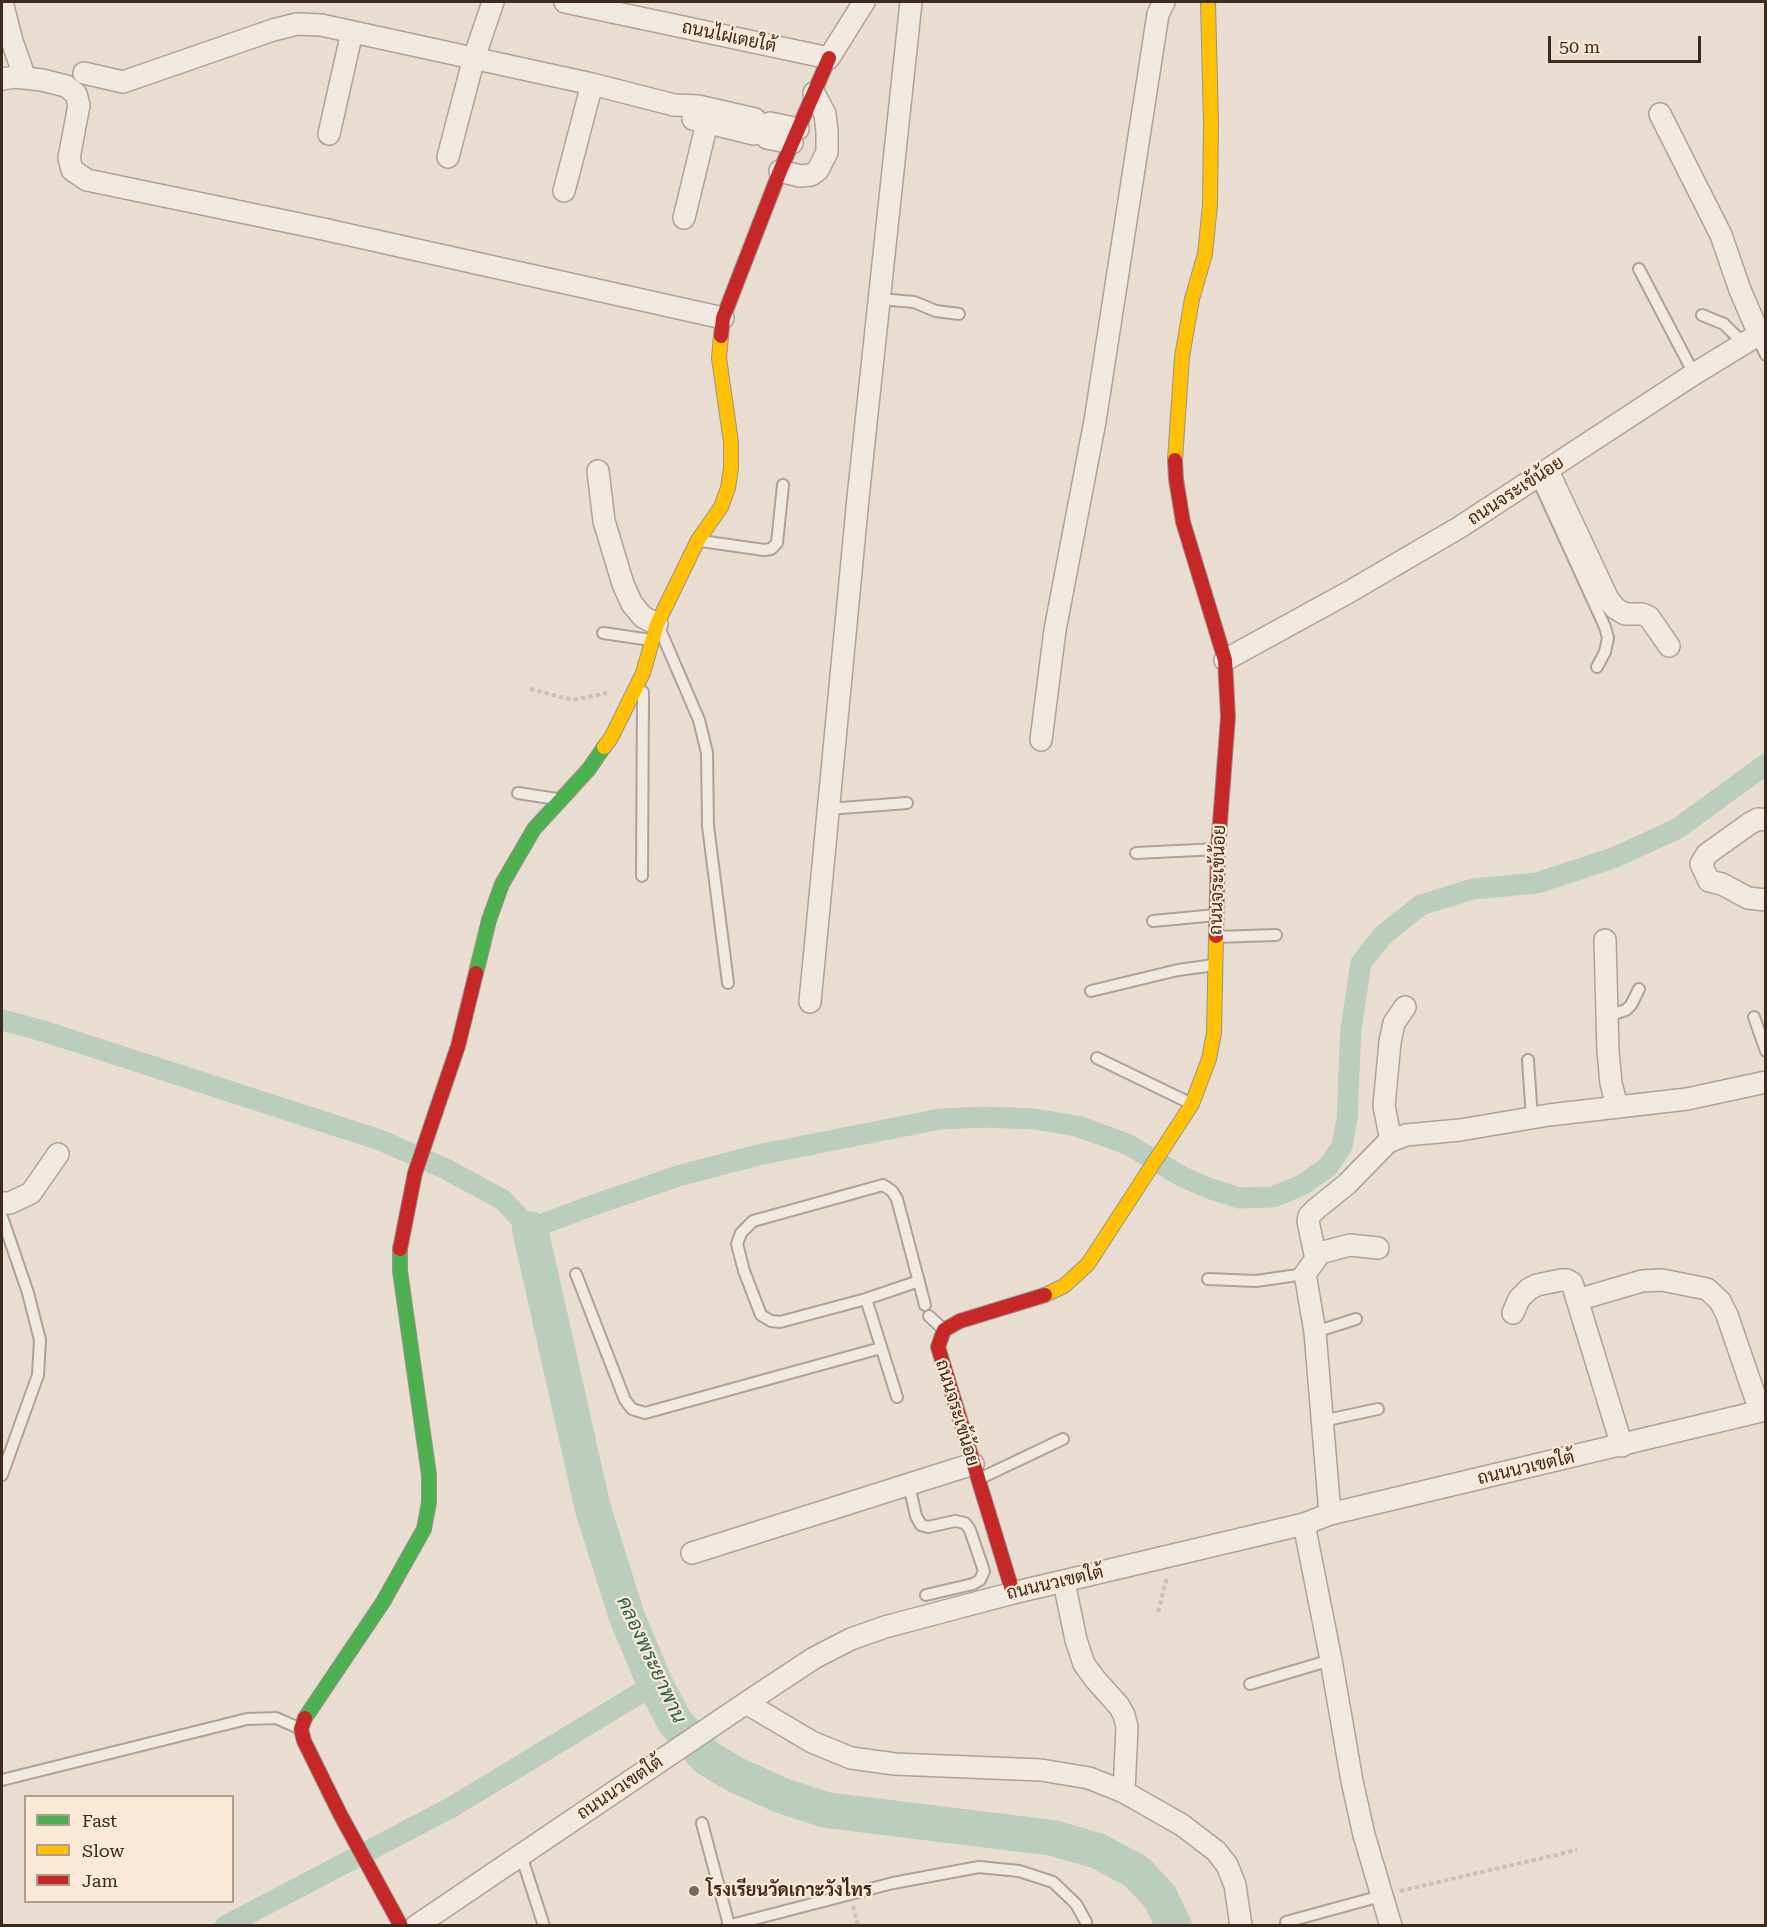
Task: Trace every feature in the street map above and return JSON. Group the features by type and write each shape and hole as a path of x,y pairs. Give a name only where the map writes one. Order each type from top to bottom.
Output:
{"street":[{"path":"2,2 25,78"},
{"path":"448,157 474,58 493,2"},
{"name":"ถนนไผ่เตยใต้","path":"565,2 829,58"},
{"path":"401,1926 340,1814 304,1741 301,1729 304,1720 383,1602 424,1529 429,1502 429,1475 400,1270 400,1244 415,1173 458,1046 489,920 502,884 534,829 590,769 611,738 643,673 654,632 698,540 721,507 728,488 731,468 731,442 719,358 723,318 780,171 829,58 864,2"},
{"path":"810,1002 858,498 911,2"},
{"path":"1041,740 1055,630 1095,420 1154,37 1158,14 1164,2"},
{"path":"1208,2 1211,123 1210,205 1205,254 1192,300 1182,357 1175,446 1176,479 1183,522 1225,660"},
{"path":"84,73 123,82 273,30 297,24 321,25 592,84 674,105 684,116 709,116 795,136"},
{"path":"329,134 352,32"},
{"path":"2,79 25,78 62,85 76,94 78,105 69,158 72,170 87,180 323,229 723,318"},
{"path":"564,191 592,84"},
{"path":"780,171 800,176 811,175 818,170 827,152 825,114 814,93"},
{"path":"1660,114 1721,235 1756,336"},
{"path":"684,218 709,116"},
{"name":"ถนนจระเข้น้อย","path":"1013,1593 938,1347 944,1330 960,1321 1048,1294 1064,1286 1088,1264 1192,1104 1209,1059 1214,1033 1218,849 1228,717 1225,660 1349,592 1460,527 1756,336"},
{"path":"598,471 604,520 623,584 632,603 654,632"},
{"path":"1543,474 1608,599 1615,608 1625,614 1642,614 1649,617 1669,646"},
{"path":"1765,819 1758,819 1749,824 1707,854 1701,864 1709,881 1722,884 1748,898 1766,900"},
{"path":"1605,940 1611,1083 1617,1107"},
{"path":"1391,1141 1384,1106 1390,1042 1394,1023 1406,1007"},
{"path":"1330,1514 1315,1332 1305,1274 1308,1267 1316,1260 1309,1216 1347,1184 1379,1150 1391,1141 1406,1135 1460,1130 1532,1118 1687,1099 1766,1082"},
{"path":"2,1203 10,1203 31,1193 58,1154"},
{"path":"1316,1254 1350,1245 1378,1248"},
{"path":"1513,1313 1519,1299 1529,1289 1561,1280 1572,1283 1622,1446"},
{"path":"1577,1299 1642,1281 1662,1280 1707,1289 1720,1301 1727,1315 1763,1411"},
{"name":"ถนนนวเขตใต้","path":"416,1926 814,1658 851,1639 885,1627 1013,1593 1305,1524 1330,1514 1763,1411"},
{"path":"692,1553 909,1485 975,1472"},
{"path":"1305,1524 1352,1781 1364,1835 1391,1926"},
{"path":"1064,1582 1076,1640 1084,1664 1124,1715 1133,1796"},
{"path":"739,1708 851,1758 895,1764 1041,1770 1089,1778 1133,1796 1182,1825 1216,1851 1227,1865 1235,1885 1241,1926"}],"lane":[{"path":"1638,269 1694,374"},
{"path":"880,299 914,302 936,311 959,314"},
{"path":"1702,315 1756,336 1766,355"},
{"path":"1543,474 1605,627 1608,638 1605,652 1597,667"},
{"path":"698,540 764,550 771,549 777,543 783,484"},
{"path":"603,633 654,632 699,720 707,753 708,826 728,983"},
{"path":"642,876 643,673"},
{"path":"518,793 561,800"},
{"path":"828,809 907,803"},
{"path":"1136,853 1218,849"},
{"path":"1153,921 1216,915"},
{"path":"1216,938 1276,935"},
{"path":"1091,991 1178,970 1215,965"},
{"path":"1608,1016 1626,1010 1639,989"},
{"path":"1754,1017 1766,1051"},
{"path":"1097,1058 1192,1104"},
{"path":"1528,1060 1532,1118"},
{"path":"919,1281 866,1299 780,1322 771,1321 761,1315 737,1245 741,1233 753,1221 883,1185 892,1191 897,1199 919,1281 927,1311 944,1330"},
{"path":"2,1217 28,1293 40,1340 38,1375 2,1475"},
{"path":"576,1274 625,1400 632,1409 645,1413 881,1348"},
{"path":"1208,1280 1256,1281 1305,1274"},
{"path":"866,1299 897,1397"},
{"path":"1315,1332 1356,1319"},
{"path":"1322,1421 1378,1409"},
{"path":"975,1472 1063,1439"},
{"path":"909,1485 916,1516 921,1525 928,1527 955,1521 965,1523 970,1530 984,1571 980,1580 973,1584 926,1594"},
{"path":"1250,1684 1331,1660"},
{"path":"2,1780 247,1719 276,1719 301,1729"},
{"path":"702,1823 728,1925 923,1876 980,1867 1019,1871 1053,1882 1076,1904 1086,1922"},
{"path":"521,1855 544,1926"},
{"path":"1286,1922 1381,1896"}],"path":[{"path":"530,689 573,700 637,687"},
{"path":"1158,1611 1172,1555"},
{"path":"1381,1896 1577,1850"}],"waterway":[{"path":"2,1020 43,1031 380,1140 446,1169 503,1200 530,1229 678,1176 758,1155 940,1119 986,1117 1034,1119 1077,1126 1127,1144 1181,1176 1208,1188 1239,1198 1273,1197 1302,1185 1328,1167 1342,1146 1347,1119 1351,1029 1361,963 1383,935 1421,905 1473,889 1537,883 1613,858 1677,829 1766,764"},
{"name":"คลองพระยาพาน","path":"530,1229 593,1509 627,1617 655,1684 675,1722 707,1758 736,1775 783,1796 826,1810 1053,1838 1098,1851 1137,1872 1160,1897 1174,1926"},
{"path":"225,1926 452,1807 655,1684"}],"traffic: fast":[{"path":"476,973 489,920 502,884 534,829 589,769 604,747"},
{"path":"305,1718 383,1602 424,1529 429,1502 429,1475 400,1271 400,1249"}],"traffic: slow":[{"path":"1175,460 1182,357 1192,299 1205,254 1210,205 1211,123 1208,2"},
{"path":"604,747 611,738 643,673 657,624 698,540 721,507 728,488 731,442 719,358 721,336"},
{"path":"1045,1295 1064,1286 1088,1264 1192,1104 1209,1059 1214,1033 1216,936"}],"traffic: jam":[{"path":"721,336 723,318 780,171 829,58"},
{"path":"1175,460 1183,522 1225,660 1228,717 1218,849 1216,936"},
{"path":"400,1249 415,1173 458,1046 476,973"},
{"path":"1013,1593 938,1347 944,1330 960,1321 1045,1295"},
{"path":"305,1718 301,1729 304,1741 340,1814 401,1926"}],"place":[{"name":"โรงเรียนวัดเกาะวังไทร","path":"694,1891"}]}
